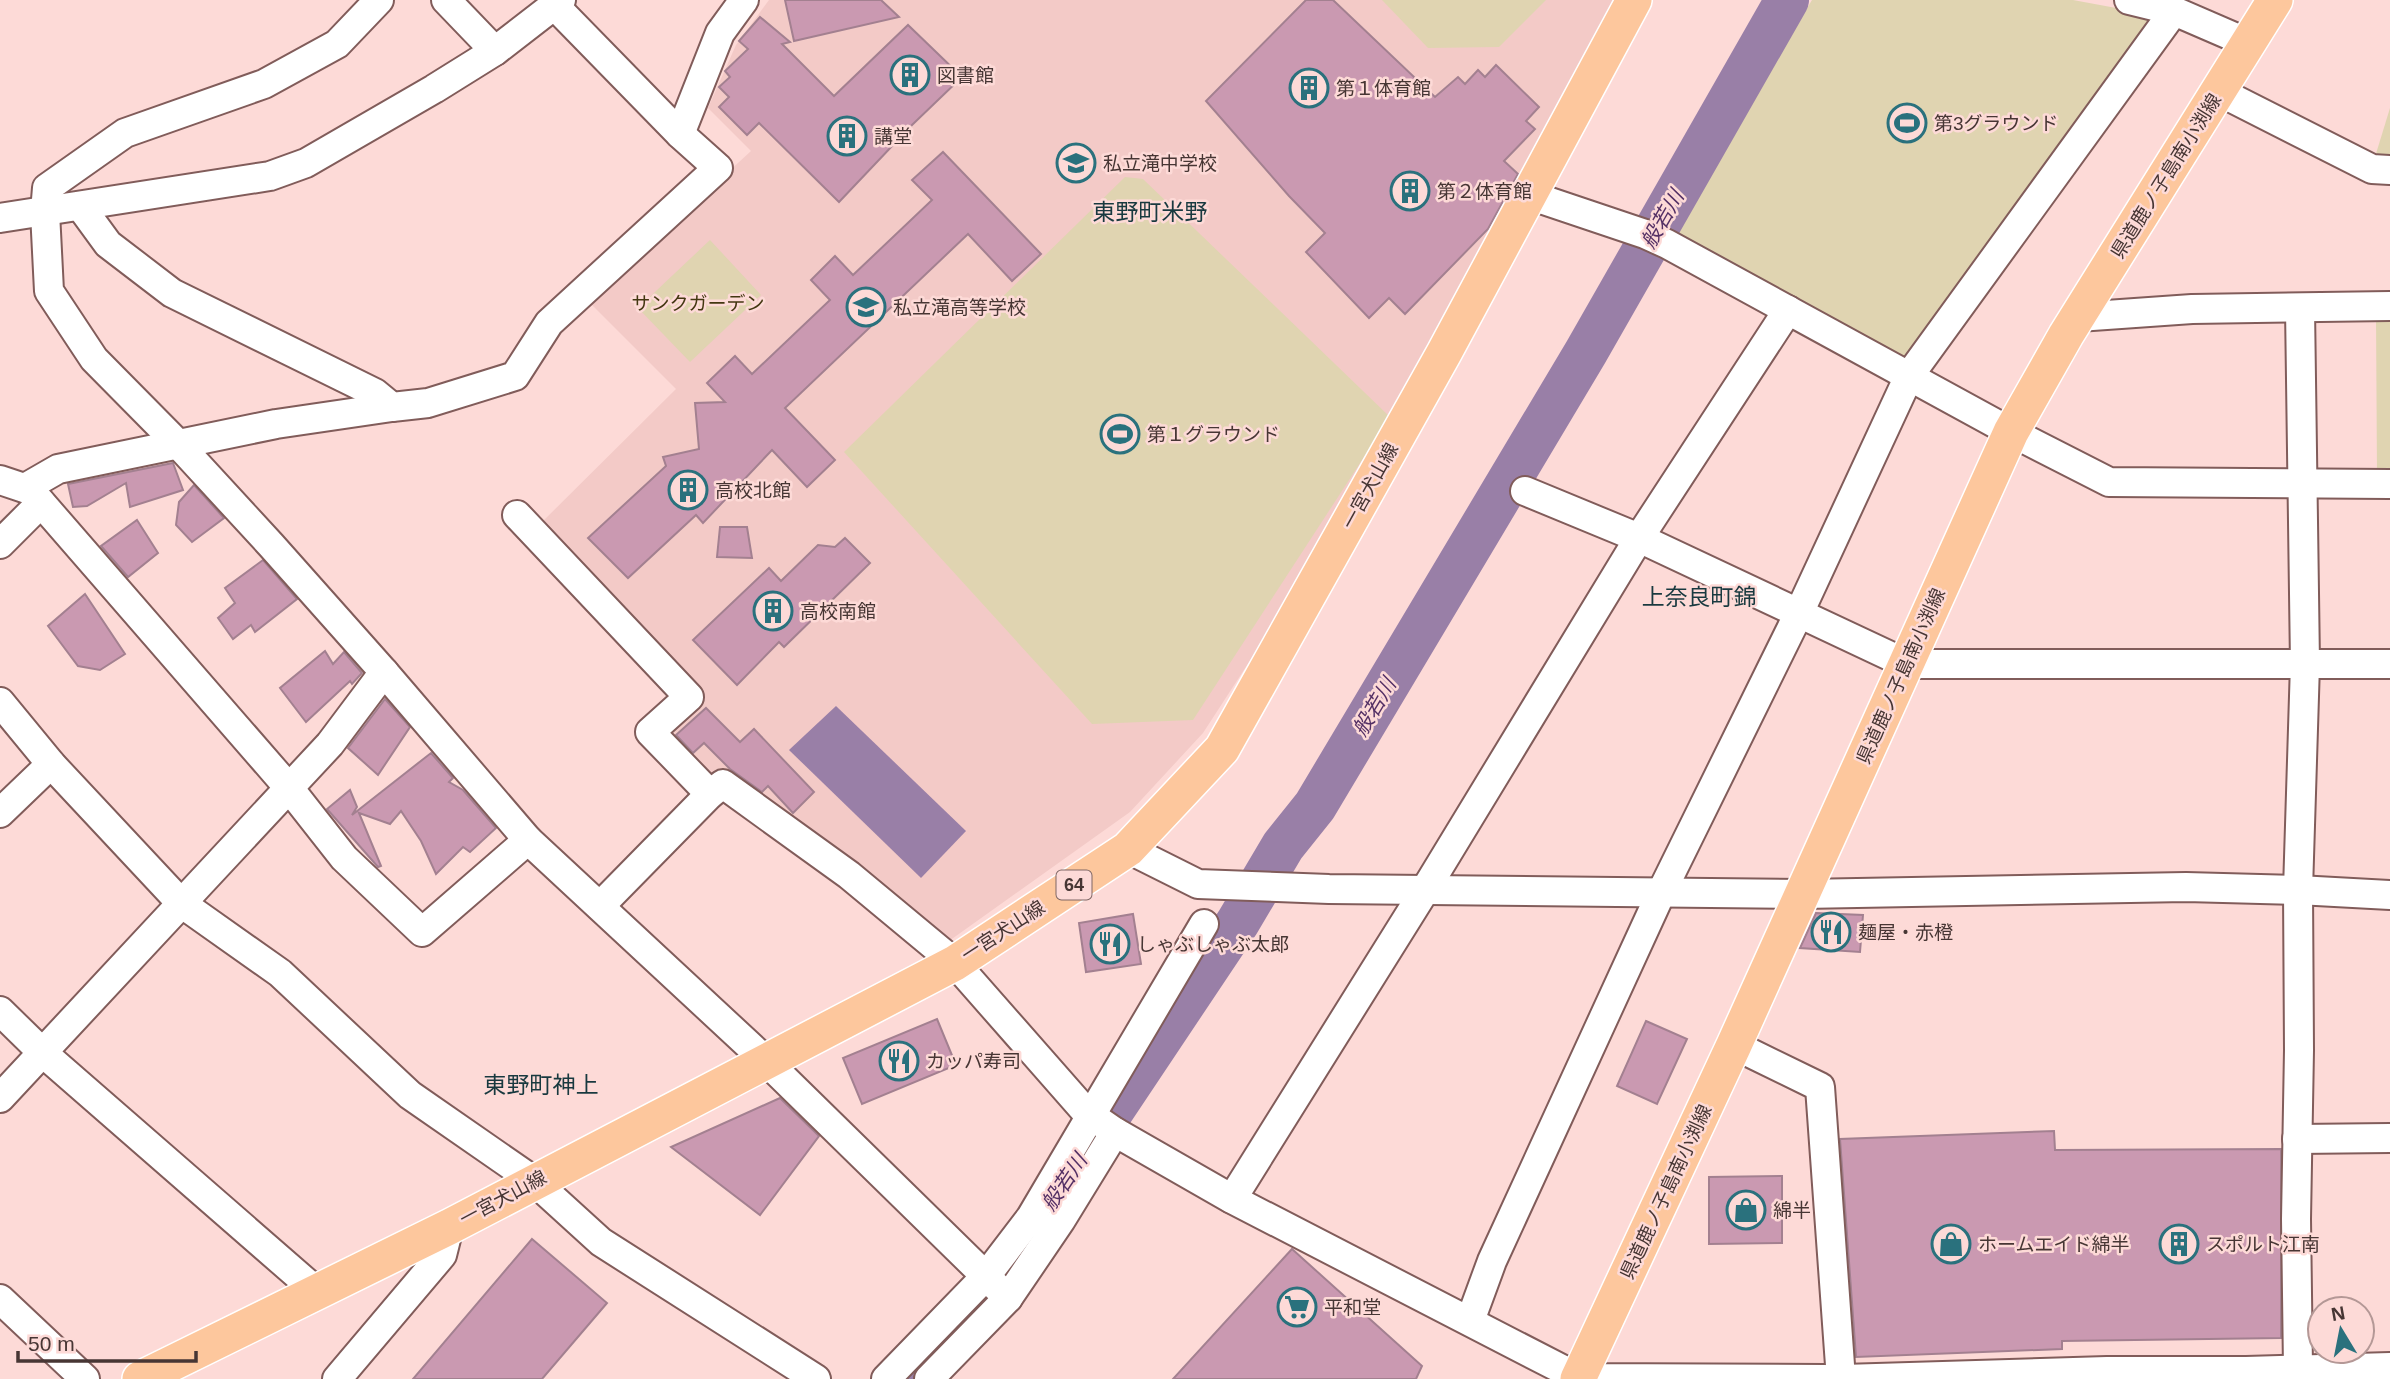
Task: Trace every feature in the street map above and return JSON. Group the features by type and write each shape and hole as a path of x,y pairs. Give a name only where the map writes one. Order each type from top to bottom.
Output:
{"main road":[{"name":"一宮犬山線","path":"139,1379 449,1227 955,963 1128,849 1222,749 1444,353 1634,0"},
{"name":"県道鹿ノ子島南小渕線","path":"1579,1378 1803,894 2011,432 2078,317 2275,0"}],"street":[{"path":"379,0 337,44 264,84 125,133 47,188 45,212 49,291 94,359 179,445 384,673 528,840 766,1061 1007,1298"},
{"path":"446,0 495,51"},
{"path":"680,134 720,33 744,0"},
{"path":"2129,0 2174,11 2248,43"},
{"path":"0,218 270,176 306,163 435,89 495,51 558,3 680,134 718,169 549,323 515,376 428,402 276,424 58,469 22,490 0,544"},
{"path":"1470,1321 1492,1261 1661,893 1799,613 1909,376 2174,11"},
{"path":"2218,91 2372,169 2390,170"},
{"path":"1529,195 1656,239 2011,432 2109,482 2390,484"},
{"path":"81,206 108,244 172,293 376,393 391,407"},
{"path":"2078,317 2192,309 2390,306"},
{"path":"2298,1368 2298,890 2305,664 2300,308"},
{"path":"1232,1199 1640,538 1787,310"},
{"path":"22,490 289,788 344,858 422,932 528,840"},
{"path":"1525,491 1640,538 1907,664 2390,664"},
{"path":"517,515 689,697 650,732 710,794"},
{"path":"0,1098 330,744 384,673"},
{"path":"0,702 51,764 181,903 280,973 410,1095 534,1181 601,1242 816,1379"},
{"path":"0,813 51,764"},
{"path":"600,906 723,784 849,874 955,963 1086,1112 1115,1132 1232,1199 1579,1378 1825,1379"},
{"path":"1128,849 1198,884 1425,890 1803,894 2186,887 2390,895"},
{"path":"886,1379 986,1276 1031,1217 1204,925"},
{"path":"0,1011 43,1052 316,1290"},
{"path":"1734,1045 1820,1087 1842,1379 2107,1371 2246,1375 2298,1368 2390,1367"},
{"path":"929,1379 1007,1298 1061,1220 1115,1132"},
{"path":"2297,1139 2390,1138"},
{"path":"337,1379 442,1255 449,1227"},
{"path":"0,1299 85,1379"}],"shaded area":[{"path":"769,0 1629,0 1281,613 1203,733 1130,812 949,941 711,784 657,734 694,699 538,526 676,389 588,301 751,151 708,108 736,45"},
{"path":"836,706 966,831 921,878 789,750"}],"green space":[{"path":"1382,0 1546,0 1499,47 1428,48"},
{"name":"第3グラウンド","path":"1812,0 2073,0 2154,15 1905,359 1673,231"},
{"path":"2390,108 2390,158 2375,157"},
{"name":"第１グラウンド","path":"1125,177 1143,179 1390,417 1193,720 1092,724 844,452"},
{"name":"サンクガーデン","path":"710,240 761,295 690,362 638,308"},
{"path":"2376,316 2390,316 2390,474 2377,474"}],"building":[{"path":"785,0 881,0 899,17 794,41"},
{"name":"第２体育館","path":"1306,0 1333,0 1435,97 1458,77 1465,84 1478,70 1485,77 1496,65 1539,107 1526,121 1535,129 1504,161 1518,174 1488,229 1405,314 1389,298 1369,318 1306,252 1325,233 1206,101"},
{"path":"760,17 790,42 782,44 834,96 908,25 962,77 839,202 759,123 747,135 719,107 729,97 719,87 730,77 725,71 748,49 739,41"},
{"path":"943,152 1041,254 1012,281 968,234 785,408 835,460 807,487 772,450 703,523 696,515 628,578 588,538 666,466 663,457 699,449 695,403 725,402 707,383 735,356 752,374 830,300 811,280 835,256 853,275 932,200 912,180"},
{"path":"173,463 183,490 130,507 126,483 87,506 73,507 68,484"},
{"path":"194,485 224,518 192,542 176,525 179,502"},
{"path":"137,520 158,553 128,577 101,546"},
{"path":"720,527 747,527 752,558 717,557"},
{"name":"高校南館","path":"845,538 870,563 784,647 779,642 737,685 693,640 769,568 781,581 818,545 835,547"},
{"path":"263,560 297,599 255,632 251,625 233,639 218,618 235,603 225,588"},
{"path":"85,594 125,654 100,670 78,666 48,626"},
{"path":"325,651 333,664 344,652 362,673 306,722 280,688"},
{"path":"385,699 410,727 378,775 348,748"},
{"path":"706,708 740,742 754,729 814,792 793,813 768,786 762,792 730,769 704,743 693,753 676,735"},
{"path":"431,753 453,778 449,782 463,790 496,828 470,852 463,847 436,874 421,841 401,811 390,824 359,813 381,866 378,867 327,809 350,790 357,807 352,815"},
{"name":"麺屋・赤橙","path":"1816,913 1863,915 1860,952 1800,948"},
{"name":"しゃぶしゃぶ太郎","path":"1133,914 1141,964 1086,972 1079,923"},
{"name":"カッパ寿司","path":"937,1019 956,1065 862,1104 843,1058"},
{"path":"1646,1021 1687,1039 1657,1104 1617,1086"},
{"path":"780,1098 819,1136 760,1215 671,1147"},
{"path":"2054,1131 2055,1150 2281,1149 2281,1338 2062,1341 2062,1349 1856,1357 1840,1139"},
{"name":"綿半","path":"1782,1176 1782,1243 1709,1244 1709,1177"},
{"path":"532,1239 607,1303 542,1379 413,1379"},
{"name":"平和堂","path":"1292,1249 1422,1366 1416,1379 1173,1379"}],"waterway":[{"name":"般若川","path":"1077,1163 1238,922 1283,846 1315,806 1586,352 1787,0"},
{"name":"般若川","path":"907,1379 991,1286"}],"place":[{"name":"図書館","path":"910,75"},
{"name":"第１体育館","path":"1309,88"},
{"name":"第3グラウンド","path":"1907,123"},
{"name":"講堂","path":"847,136"},
{"name":"私立滝中学校","path":"1076,163"},
{"name":"第２体育館","path":"1410,191"},
{"name":"私立滝高等学校","path":"866,307"},
{"name":"第１グラウンド","path":"1120,434"},
{"name":"高校北館","path":"688,490"},
{"name":"高校南館","path":"773,611"},
{"name":"麺屋・赤橙","path":"1831,932"},
{"name":"しゃぶしゃぶ太郎","path":"1110,944"},
{"name":"カッパ寿司","path":"899,1061"},
{"name":"綿半","path":"1746,1210"},
{"name":"ホームエイド綿半","path":"1951,1244"},
{"name":"スポルト江南","path":"2179,1244"},
{"name":"平和堂","path":"1297,1307"}],"district":[{"name":"東野町米野","path":"1150,212"},
{"name":"上奈良町錦","path":"1699,597"},
{"name":"東野町神上","path":"541,1085"}]}
